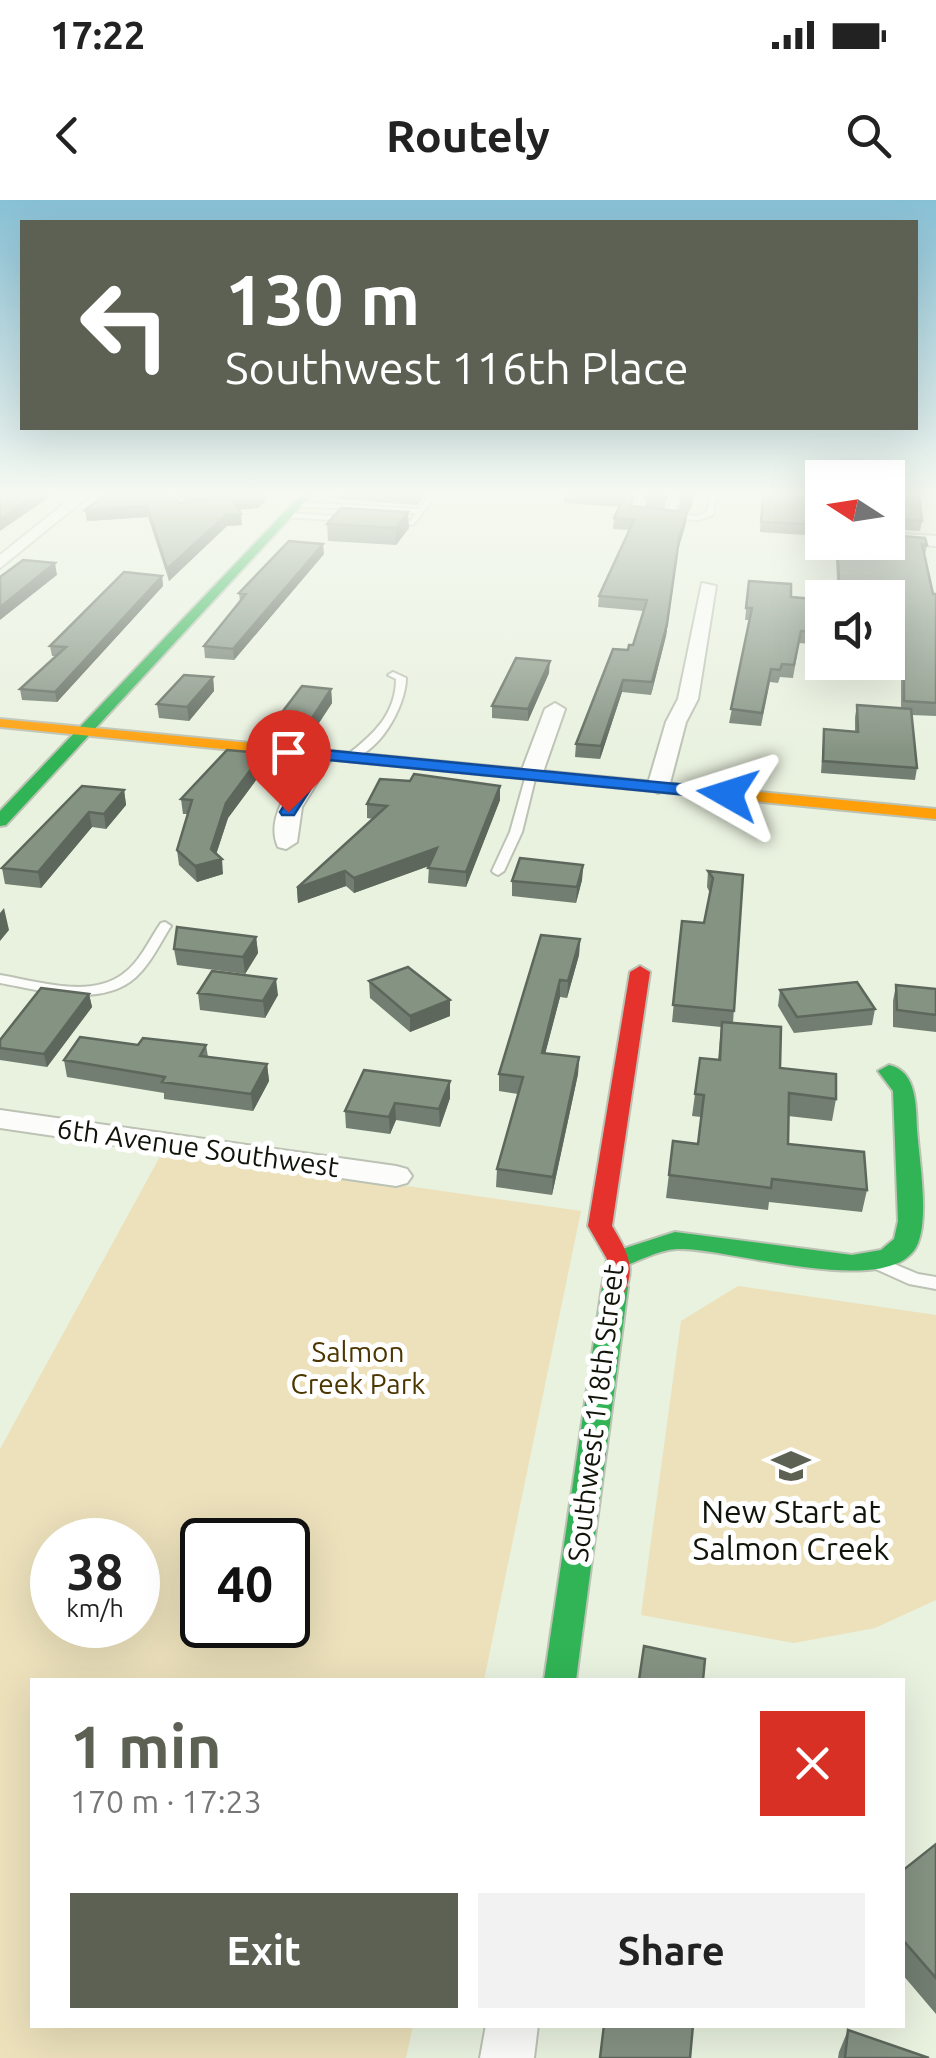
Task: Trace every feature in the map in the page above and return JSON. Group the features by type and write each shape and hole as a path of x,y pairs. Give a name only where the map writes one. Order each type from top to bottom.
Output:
{"street":[{"path":"0,821 226,581"},
{"path":"658,787 676,722 688,699 708,586"},
{"path":"531,775 555,709"},
{"path":"0,723 936,814"},
{"path":"286,842 284,826 288,812 324,755"},
{"name":"Southwest 118th Street","path":"560,1678 619,1259 600,1226 640,972"},
{"path":"619,1259 675,1240 852,1264 888,1257 906,1242 910,1220 904,1091 889,1071"},
{"name":"6th Avenue Southwest","path":"0,1119 396,1176"},
{"path":"508,2058 512,2028"}],"lane":[{"path":"351,757 387,723 403,694 401,678 394,675"},
{"path":"498,870 516,832 531,775"},
{"path":"0,979 80,990 118,982 129,976 165,926"},
{"path":"872,1260 903,1276 936,1284"}],"green space":[{"name":"Salmon Creek Park","path":"163,1151 581,1211 484,1678 30,1678 30,2028 412,2028 406,2058 0,2058 0,1449"},
{"name":"New Start at Salmon Creek","path":"738,1286 936,1315 936,1600 875,1628 794,1643 641,1615 681,1321"}],"building":[{"path":"0,581 33,581 0,607"},
{"path":"115,581 158,581 55,692 20,689 66,647 50,646"},
{"path":"251,581 292,581 233,649 204,646 246,594 239,593"},
{"path":"606,581 673,581 652,682 623,680 601,746 576,744 613,649 628,650 633,645 647,600 599,596"},
{"path":"749,581 791,584 791,597 805,598 805,631 801,631 794,665 782,664 780,670 771,669 762,713 731,709 752,608 746,608"},
{"path":"905,581 930,581 936,594 936,703 904,701"},
{"path":"516,658 550,661 528,709 492,706"},
{"path":"184,675 213,677 187,707 157,704"},
{"path":"302,686 331,689 312,718 280,715"},
{"path":"857,705 911,709 917,768 823,761 824,729 858,732"},
{"path":"227,750 263,753 226,803 211,849 222,859 195,866 177,850 192,800 181,799"},
{"path":"414,774 500,786 466,872 428,868 437,848 354,878 345,871 297,888 387,806 367,804 380,779 410,781"},
{"path":"82,786 124,790 104,814 89,812 38,872 2,868"},
{"path":"520,858 583,865 577,887 512,881"},
{"path":"708,871 743,875 734,1011 673,1005 682,921 704,923 713,878"},
{"path":"177,927 256,937 243,957 174,949"},
{"path":"541,935 580,939 568,981 560,980 542,1053 579,1057 553,1177 497,1169 523,1077 499,1074"},
{"path":"408,967 450,1000 410,1016 369,981"},
{"path":"212,971 276,979 263,1001 198,993"},
{"path":"857,982 875,1009 797,1017 780,990"},
{"path":"896,985 936,989 936,1015 897,1010"},
{"path":"41,988 89,994 44,1054 0,1048 0,1040"},
{"path":"722,1022 781,1027 780,1068 836,1074 836,1099 789,1093 788,1144 864,1152 867,1190 772,1179 771,1188 669,1175 673,1141 698,1144 704,1095 695,1094 700,1058 720,1060"},
{"path":"80,1037 138,1045 143,1038 206,1045 200,1056 267,1064 251,1094 162,1082 165,1077 64,1060"},
{"path":"364,1070 450,1081 439,1109 395,1103 389,1117 345,1111"},
{"path":"644,1646 705,1659 703,1678 639,1678"},
{"path":"936,1844 936,1978 905,1942 905,1869"},
{"path":"604,2028 693,2028 690,2058 600,2058"},
{"path":"848,2030 929,2058 845,2058"}],"traffic: fast":[{"path":"0,821 226,581"},
{"path":"619,1259 675,1240 852,1264 888,1257 906,1243 910,1221 904,1091 889,1071"},
{"path":"560,1678 615,1287"}],"traffic: slow":[{"path":"0,723 936,814"}],"traffic: jam":[{"path":"615,1287 619,1259 600,1226 640,972"}],"place":[{"name":"New Start at Salmon Creek","path":"791,1466"}],"route":[{"path":"288,812 324,755 728,794"}]}
